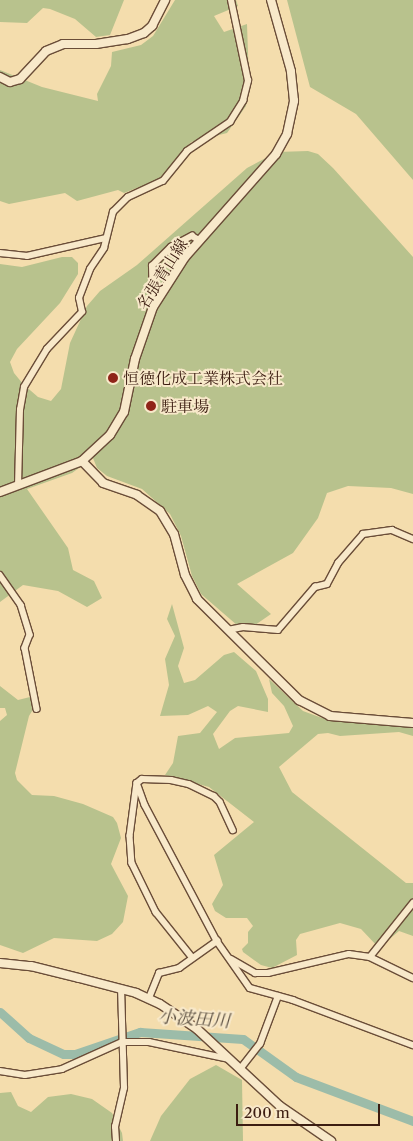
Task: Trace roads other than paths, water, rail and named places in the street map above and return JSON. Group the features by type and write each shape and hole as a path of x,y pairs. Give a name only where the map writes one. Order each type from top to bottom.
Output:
{"main road":[{"path":"0,77 10,82 20,79 46,51 63,44 96,44 128,39 144,33 152,26 165,0"},
{"name":"名張青山線","path":"0,492 82,461 110,435 124,412 135,359 153,307 199,240 256,181 287,134 293,113 293,84 271,0"},
{"path":"82,461 103,482 137,494 163,514 174,534 191,589 228,630 294,696 312,709 336,716 413,723"},
{"path":"0,962 31,966 121,989 148,998 196,1029 241,1068 280,1106 331,1141"}],"street":[{"path":"18,486 20,410 24,387 48,348 82,312 79,298 106,238 109,221 121,203 138,191 163,181 187,152 230,122 244,100 248,81 231,0"},
{"path":"153,307 152,266 171,248 192,236 199,240"},
{"path":"0,253 27,256 106,238"},
{"path":"228,630 243,627 278,630 315,586 327,584 338,563 363,534 392,530 413,539"},
{"path":"0,575 21,604 30,636 25,648 37,710"},
{"path":"192,957 156,912 132,863 130,836 137,783 142,779 171,780 189,784 214,796 220,802 233,830"},
{"path":"137,783 145,805 218,941 250,988 278,996 413,1045"},
{"path":"370,957 413,903"},
{"path":"148,998 159,973 179,968 192,957 218,941"},
{"path":"230,958 255,973 268,973 349,954 370,957 413,978"},
{"path":"116,1141 115,1126 124,1088 121,989"},
{"path":"241,1068 260,1044 278,996"},
{"path":"0,1071 25,1075 62,1069 122,1039 149,1042 231,1060"}],"waterway":[{"name":"小波田川","path":"0,1012 29,1038 64,1054 75,1054 140,1032 243,1039 296,1077 413,1121"}],"place":[{"name":"恒徳化成工業株式会社","path":"113,378"},
{"name":"駐車場","path":"151,406"}]}
